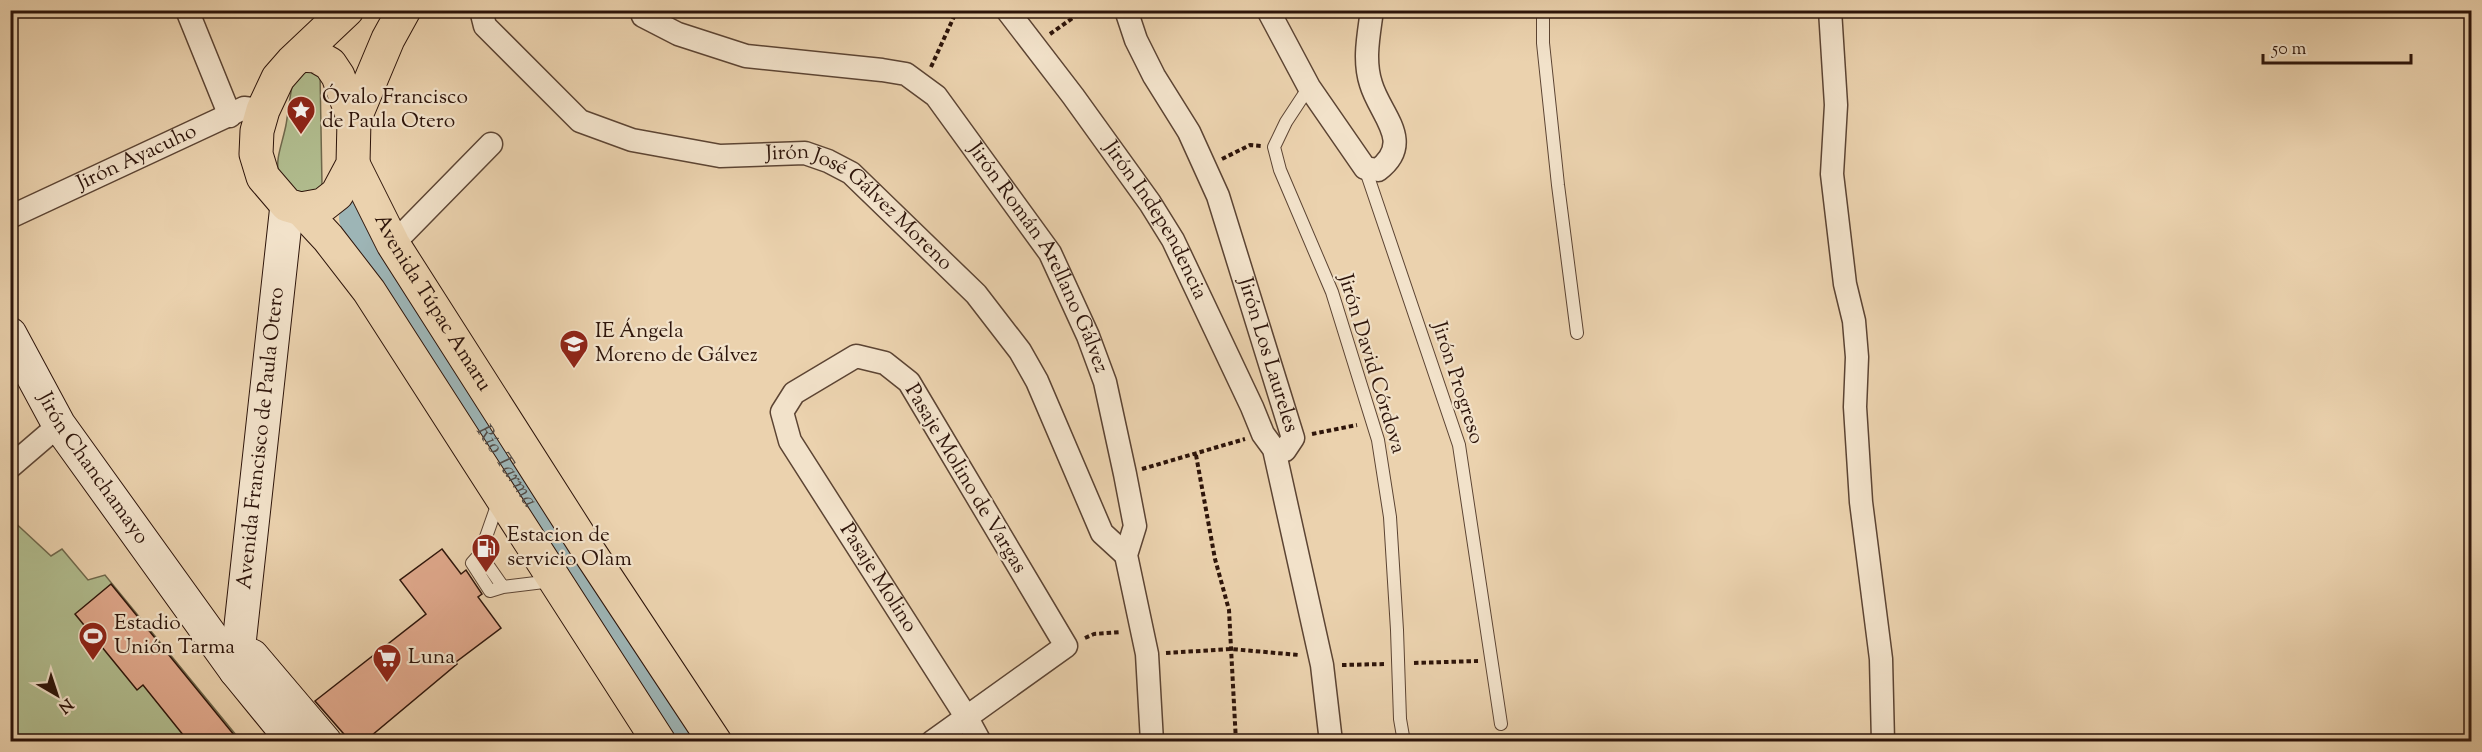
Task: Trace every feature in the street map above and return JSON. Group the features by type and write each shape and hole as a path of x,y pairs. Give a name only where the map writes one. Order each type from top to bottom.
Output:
{"highway":[{"path":"347,10 278,78 263,110 257,131 256,154 263,177 328,238 369,291 658,741"},
{"path":"354,120 388,39 404,10"},
{"path":"294,207 323,205 337,194 353,164 354,120 338,76 330,64 316,56 300,55"},
{"name":"Avenida Túpac Amaru","path":"353,164 393,244 590,554 715,741"}],"main road":[{"name":"Avenida Francisco de Paula Otero","path":"238,657 294,207"},
{"name":"Jirón Chanchamayo","path":"10,334 59,425 184,597 238,657"},
{"path":"238,657 294,741"},
{"path":"238,657 325,741"}],"street":[{"path":"187,10 230,116"},
{"name":"Jirón José Gálvez Moreno","path":"481,10 485,26 580,121 632,140 720,156 805,153 828,161 851,173 976,294 1020,351 1038,381 1102,533 1126,555"},
{"name":"Jirón Román Arellano Gálvez","path":"641,10 643,16 678,34 746,56 906,74 936,96 1050,253 1088,336 1105,382 1136,526 1126,555"},
{"name":"Jirón Independencia","path":"1007,10 1150,203 1173,240 1252,407 1277,440"},
{"name":"Jirón Los Laureles","path":"1126,10 1136,40 1154,76 1189,132 1218,196 1277,440 1320,657 1331,741"},
{"path":"1268,10 1309,87 1365,168 1378,170 1388,162 1395,148 1394,131 1371,84 1367,54 1372,10"},
{"path":"1830,10 1836,105 1832,174 1845,284 1854,321 1857,357 1855,407 1861,502 1881,659 1883,741"},
{"name":"Jirón Ayacuho","path":"10,217 244,108 263,110"},
{"path":"393,244 491,144"},
{"name":"Pasaje Molino de Vargas","path":"782,412 794,393 856,356 885,363 909,382 1066,645"},
{"name":"Pasaje Molino","path":"782,412 790,441 980,741"},
{"path":"10,467 59,425"},
{"path":"1126,555 1147,654 1152,741"},
{"path":"932,741 1066,645"}],"lane":[{"path":"1543,10 1543,43 1555,161 1577,333"},
{"path":"1274,147 1286,122 1309,87"},
{"name":"Jirón David Córdova","path":"1274,147 1280,170 1332,292 1378,440 1390,517 1400,719 1404,741"},
{"name":"Jirón Progreso","path":"1365,168 1459,445 1501,724"},
{"path":"501,496 480,554 503,587 555,580"}],"path":[{"path":"923,86 957,10"},
{"path":"1035,45 1084,10"},
{"path":"1205,168 1250,146 1274,147"},
{"path":"1125,474 1196,455 1373,422"},
{"path":"1196,455 1215,559 1229,610 1236,741"},
{"path":"1066,645 1094,634 1143,630"},
{"path":"1147,654 1231,649 1320,657"}],"green space":[{"path":"304,68 320,73 322,185 321,192 304,198 284,182 279,174 278,157 293,80 295,74"},
{"name":"Estadio Unión Tarma","path":"10,518 51,556 62,549 88,580 105,575 241,741 11,741"}],"building":[{"path":"442,549 461,574 466,570 482,594 478,597 501,628 456,662 457,664 365,741 350,741 315,701 426,614 400,580"},
{"path":"111,584 239,741 188,741 143,685 137,690 75,614"}],"waterway":[{"name":"Río Tarma","path":"357,218 365,245 402,307 685,742"}],"place":[{"name":"Óvalo Francisco de Paula Otero","path":"301,136"},
{"name":"IE Ángela Moreno de Gálvez","path":"574,370"},
{"name":"Estacion de servicio Olam","path":"486,574"},
{"name":"Estadio Unión Tarma","path":"93,662"},
{"name":"Luna","path":"387,684"}]}
